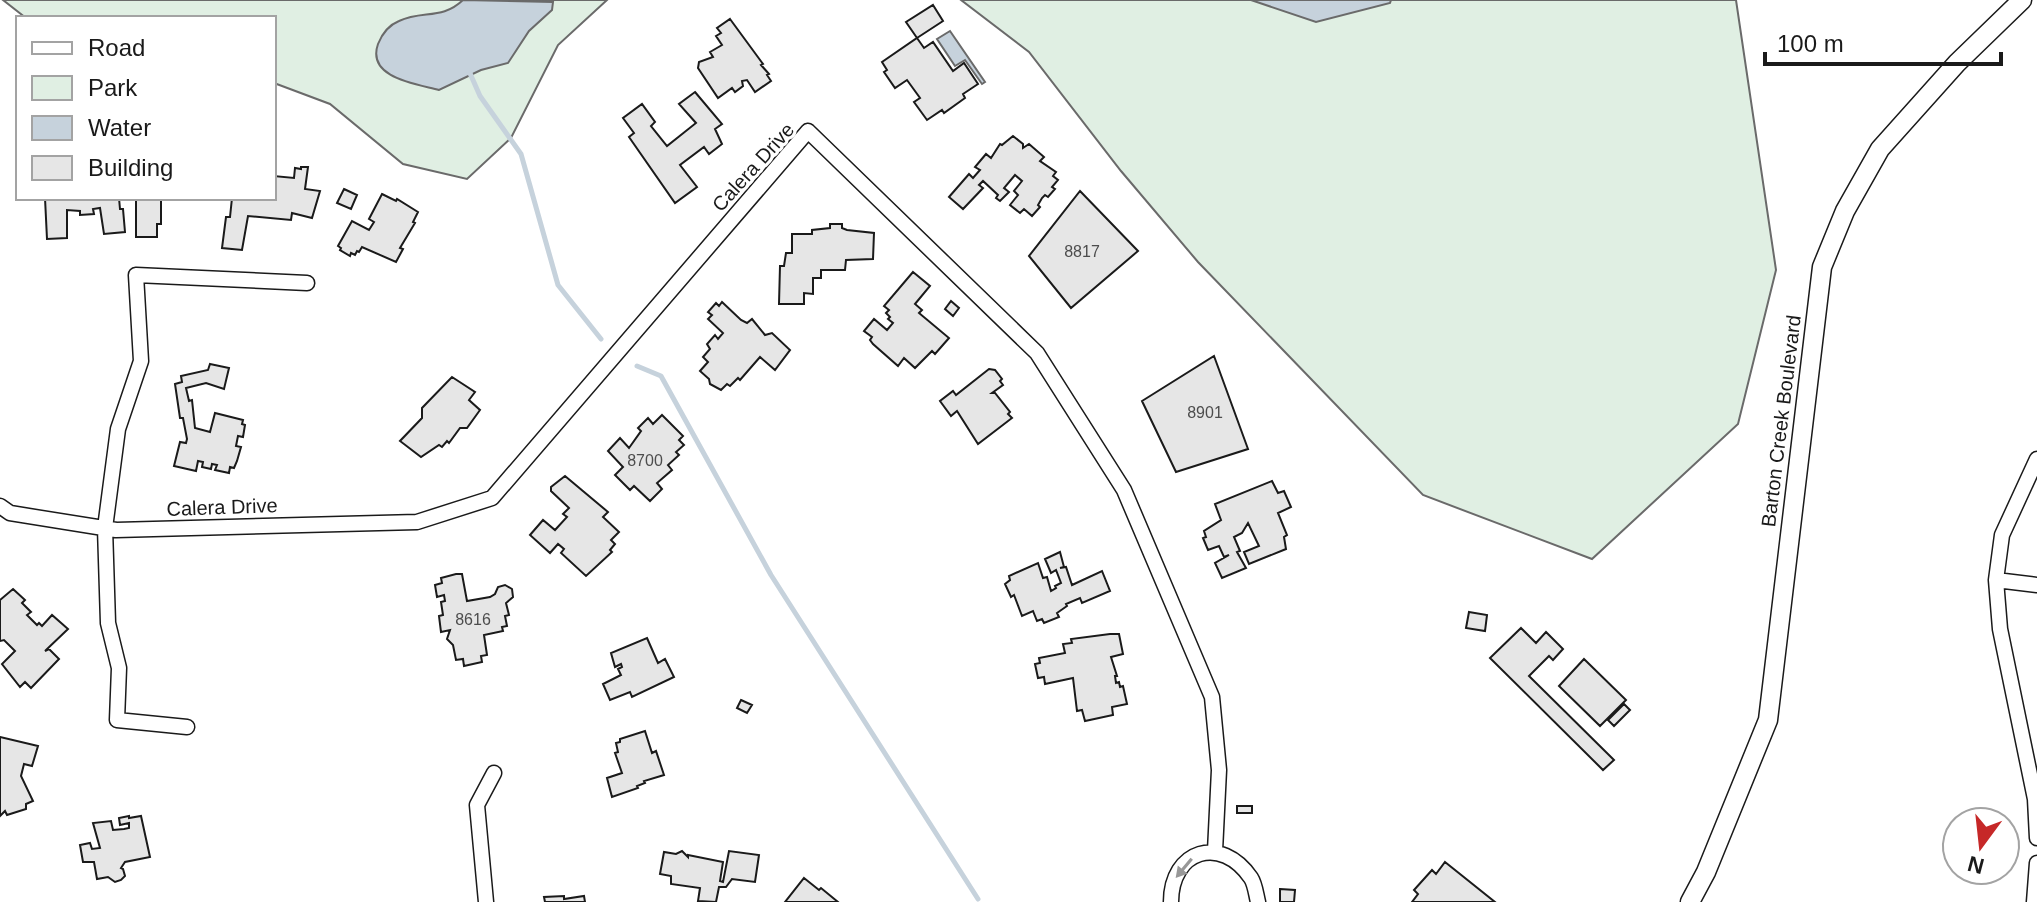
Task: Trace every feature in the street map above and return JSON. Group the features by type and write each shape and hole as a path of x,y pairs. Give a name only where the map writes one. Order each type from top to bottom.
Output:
{"street":[{"name":"Barton Creek Boulevard","path":"1690,902 1706,872 1768,720 1822,267 1845,211 1880,149 1957,63 2022,0"},
{"name":"Calera Drive","path":"0,506 10,513 116,530 417,522 492,498 808,131 1037,353 1124,490 1212,697 1219,770 1215,851"},
{"path":"187,727 117,720 119,668 108,623 105,528 118,429 141,361 136,275 307,283"},
{"path":"2037,459 2002,535 1996,580 2000,629 2035,799 2037,838"},
{"path":"1996,580 2037,585"},
{"path":"486,902 477,805 494,773"},
{"path":"1171,902 1171,886 1187,862 1199,852 1215,851 1233,860 1252,879 1258,902"},
{"path":"2034,902 2037,863"}],"green space":[{"path":"3,0 607,0 558,45 511,138 467,179 403,164 330,104 276,84 276,16 23,16"},
{"path":"961,0 1736,0 1776,270 1738,424 1592,559 1423,495 1198,262 1121,171 1029,52"}],"water":[{"path":"463,0 553,2 552,10 529,31 508,63 481,70 439,90 396,78 379,65 376,55 378,44 392,25 408,18 440,13"},
{"path":"1251,0 1391,0 1390,3 1316,22"},
{"path":"950,31 985,82 982,84 965,60 955,66 937,39"}],"building":[{"path":"933,5 943,21 917,38 906,22"},
{"path":"730,19 763,64 771,81 755,92 747,80 742,81 743,86 735,92 732,88 718,98 698,68 699,62 713,57 710,52 722,45 716,36 721,33 717,28"},
{"path":"917,38 924,48 933,42 953,71 964,63 978,84 944,113 942,110 927,120 914,102 920,98 907,80 895,88 884,72 887,70 882,62"},
{"path":"695,92 722,124 715,129 722,144 709,154 704,147 680,165 697,187 675,203 629,137 634,133 623,118 642,104 655,122 651,126 667,146 696,123 679,104"},
{"path":"1013,136 1023,144 1023,148 1029,144 1044,157 1040,161 1056,172 1053,176 1058,180 1052,187 1055,189 1048,197 1045,195 1042,198 1040,207 1032,216 1024,209 1020,213 1010,205 1018,195 1014,191 1022,181 1015,175 1004,188 1009,192 1000,201 983,181 979,185 983,188 963,209 949,197 969,174 973,178 980,170 975,167 986,154 991,158 1000,144"},
{"path":"308,167 305,189 320,191 312,218 292,213 291,220 248,216 242,250 222,248 232,200 276,200 276,176 294,178 295,168"},
{"path":"344,189 357,195 351,209 337,203"},
{"path":"1080,191 1138,251 1071,308 1029,256"},
{"path":"382,194 418,212 396,262 362,247 350,256 340,250 338,246 352,221 369,230 374,222 369,219"},
{"path":"45,200 119,200 125,232 104,234 100,208 93,209 94,214 80,215 80,211 67,210 67,238 47,239"},
{"path":"136,200 161,200 161,224 157,224 157,237 136,237"},
{"path":"830,224 842,224 842,228 847,230 874,233 873,259 846,260 845,270 821,270 821,278 813,278 813,294 804,293 804,304 779,304 780,266 784,266 786,253 792,253 792,234 812,234 812,230 830,228"},
{"path":"913,272 930,286 915,304 922,310 919,313 949,338 935,354 932,351 915,368 904,358 898,366 873,344 870,340 872,337 864,331 874,319 887,330 893,323 886,313 889,310 884,306"},
{"path":"951,301 959,308 953,316 945,309"},
{"path":"722,302 741,320 747,323 752,319 765,335 772,333 790,350 775,370 760,357 740,380 738,378 721,390 710,384 700,371 708,362 703,357 710,349 707,344 715,335 718,339 723,333 708,319 712,315 708,312 716,303 719,306"},
{"path":"1214,356 1248,449 1176,472 1142,401"},
{"path":"210,364 229,368 224,389 206,383 186,388 189,401 192,400 195,428 210,432 215,413 243,420 243,437 238,436 236,446 241,447 234,468 230,467 229,473 215,470 217,465 212,464 211,469 202,467 203,462 198,461 196,471 174,466 180,442 186,443 187,439 175,384 182,382 181,376 208,370"},
{"path":"989,369 995,370 1002,379 1003,385 992,393 1012,418 978,444 957,411 951,416 940,401 953,391 956,395"},
{"path":"452,377 475,392 469,400 480,410 467,428 460,428 449,443 447,441 442,447 439,445 421,457 400,441 422,418 422,408"},
{"path":"662,415 683,436 679,440 684,445 668,465 672,470 657,483 662,489 650,501 634,486 630,490 615,475 623,467 608,451 620,438 629,448 641,431 638,428 648,418 653,424"},
{"path":"565,476 608,512 603,517 619,532 611,540 615,544 610,550 612,552 586,576 561,553 564,549 558,544 550,553 530,535 543,520 555,530 567,517 563,514 569,508 551,491 551,487"},
{"path":"1272,481 1278,493 1284,491 1291,507 1278,513 1287,535 1284,537 1286,549 1249,564 1244,552 1259,546 1248,523 1242,533 1234,537 1240,551 1237,552 1246,568 1222,578 1215,563 1229,555 1224,557 1219,546 1208,550 1203,538 1206,537 1204,531 1221,520 1215,504"},
{"path":"1060,552 1064,567 1060,568 1066,567 1072,585 1102,571 1110,591 1082,603 1080,598 1066,604 1057,613 1059,617 1044,623 1042,619 1037,621 1033,611 1022,616 1014,595 1011,597 1005,584 1010,580 1009,576 1038,563 1051,591 1061,583 1056,570 1051,573 1045,559"},
{"path":"462,574 467,601 490,597 498,587 505,585 512,589 513,597 506,603 509,615 505,616 507,626 502,627 503,631 484,635 487,655 481,656 482,662 464,666 463,659 456,660 453,645 447,639 450,630 441,632 439,616 443,615 441,602 445,601 444,595 437,597 435,585 442,583 441,578"},
{"path":"13,589 25,600 22,603 31,612 27,615 37,625 42,626 52,615 68,629 45,651 49,649 59,659 31,688 25,682 20,687 2,664 15,651 4,640 0,641 0,600"},
{"path":"1469,612 1487,615 1485,631 1466,628"},
{"path":"1521,628 1536,643 1546,632 1563,649 1553,660 1549,656 1529,676 1614,760 1603,770 1490,658"},
{"path":"1119,634 1123,654 1111,657 1116,683 1123,686 1127,704 1112,707 1113,715 1085,721 1082,710 1077,711 1073,678 1045,684 1044,677 1038,678 1035,664 1040,663 1039,658 1065,653 1063,644 1072,643 1071,639"},
{"path":"647,638 658,663 665,659 674,677 632,697 630,692 610,700 603,684 621,675 618,669 622,667 621,664 615,667 611,653"},
{"path":"1584,659 1626,700 1600,726 1559,686"},
{"path":"741,700 752,705 747,713 737,708"},
{"path":"1624,704 1630,710 1614,726 1608,720"},
{"path":"645,731 664,775 612,797 607,778 622,773 615,753 618,752 616,743"},
{"path":"0,737 38,746 32,766 24,764 21,776 33,801 26,804 26,809 7,815 5,811 0,816"},
{"path":"1237,806 1252,806 1252,813 1237,813"},
{"path":"141,816 150,857 125,862 121,868 125,876 121,880 115,882 108,877 97,879 94,862 83,862 80,845 90,843 92,849 100,848 93,823 111,821 113,830 124,829 129,828 129,823 120,825 119,818"},
{"path":"682,851 688,857 723,862 720,881 723,882 729,851 759,855 755,882 732,879 726,887 719,887 716,902 698,901 700,888 671,884 671,876 660,874 664,852 676,854"},
{"path":"1445,862 1495,902 1412,902 1418,894 1414,890 1432,870 1436,874"},
{"path":"804,878 819,890 821,888 838,902 785,902"},
{"path":"1280,889 1295,890 1294,902 1280,902"},
{"path":"564,896 564,899 584,896 585,902 545,902 544,897"}],"waterway":[{"path":"469,71 480,96 521,154 558,285 601,339"},
{"path":"637,366 661,376 771,575 978,899"}]}
